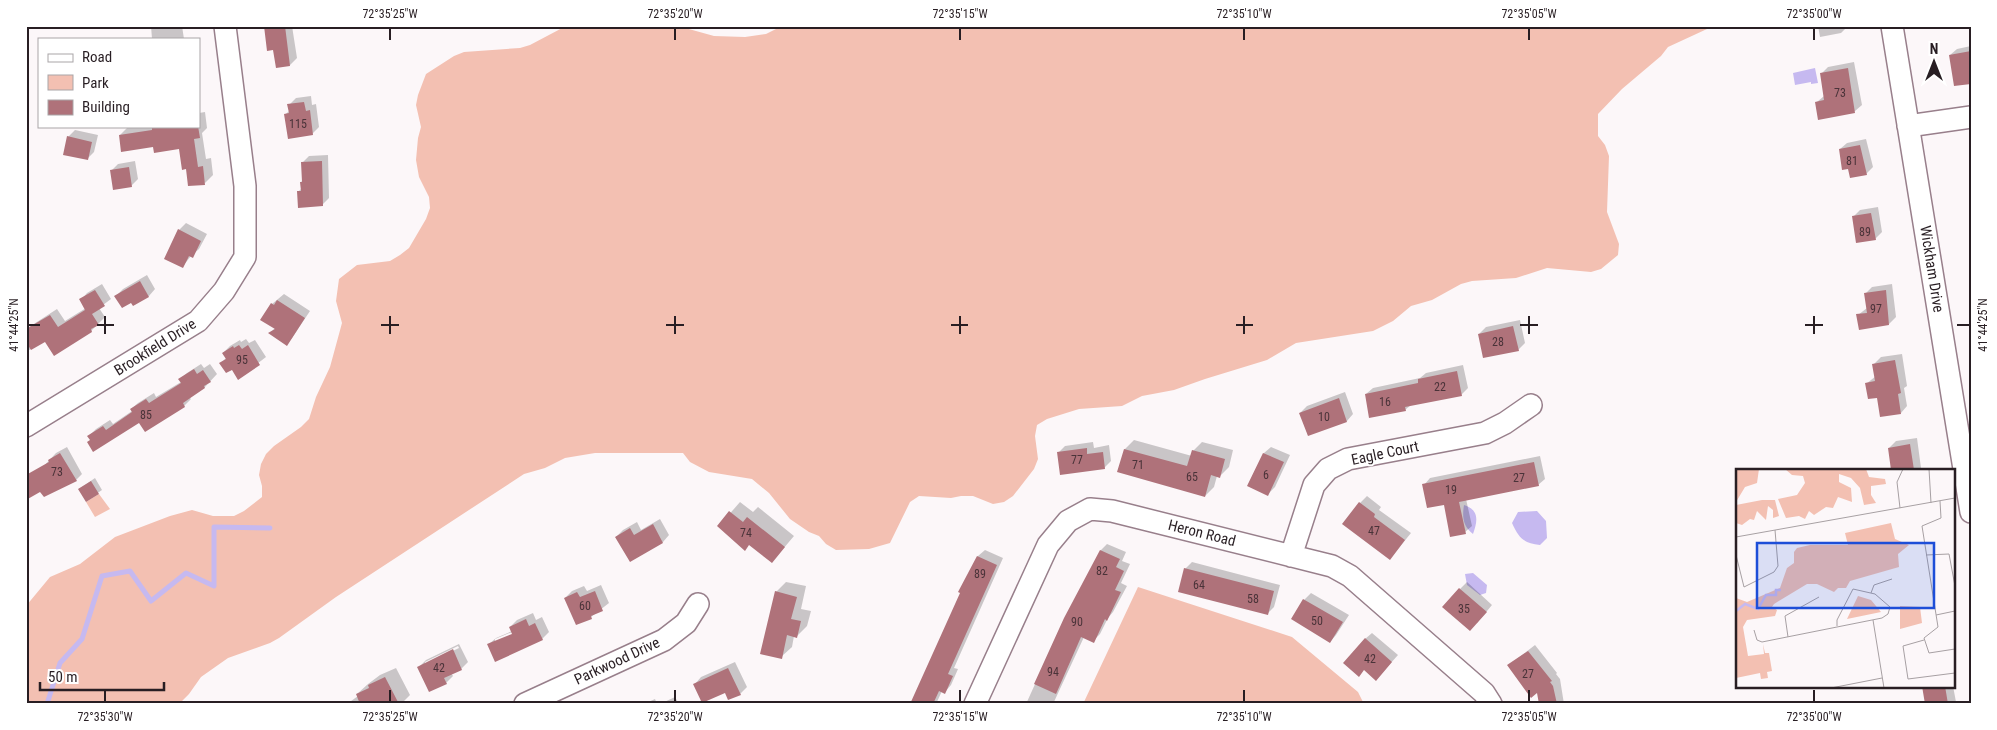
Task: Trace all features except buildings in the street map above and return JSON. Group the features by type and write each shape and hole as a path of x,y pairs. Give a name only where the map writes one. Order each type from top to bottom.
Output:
{"street":[{"name":"Brookfield Drive","path":"26,426 198,322 224,291 245,257 246,186 225,26"},
{"name":"Wickham Drive","path":"1892,26 1971,512"},
{"path":"1908,126 1971,117"},
{"name":"Eagle Court","path":"1291,556 1314,485 1328,469 1348,459 1485,433 1505,423 1531,405"},
{"name":"Heron Road","path":"975,704 1048,545 1068,520 1090,509 1112,511 1332,566 1350,576 1484,693 1491,704"},
{"name":"Parkwood Drive","path":"525,704 664,640 686,623 698,604"}],"green space":[{"path":"566,26 678,26 714,36 745,37 766,34 782,26 1709,26 1707,29 1668,47 1661,56 1622,89 1598,114 1598,136 1605,145 1609,156 1607,212 1619,244 1618,255 1601,269 1591,272 1547,268 1516,278 1472,281 1461,284 1432,300 1411,306 1393,321 1373,331 1296,343 1267,360 1174,390 1142,396 1122,406 1079,409 1047,419 1037,425 1035,436 1038,459 1034,469 1013,496 1004,502 993,504 973,496 951,498 919,496 910,502 890,543 869,549 836,550 826,544 819,536 809,532 790,519 769,493 752,479 709,472 690,462 683,453 595,453 565,458 545,468 524,474 336,597 279,638 228,658 201,677 179,704 26,704 26,606 50,577 80,564 115,537 170,516 192,510 213,516 234,516 262,497 259,475 261,464 266,454 309,419 316,397 330,367 342,323 336,301 339,279 357,265 390,261 400,255 409,248 426,219 430,208 429,197 419,177 416,160 421,127 416,105 426,74 454,56 464,52 520,48 530,45"},
{"path":"99,494 110,509 95,517 86,502"},
{"path":"1138,587 1292,637 1358,692 1364,704 1083,704"}],"shaded area":[{"path":"1815,68 1818,83 1811,84 1811,82 1795,85 1793,73"},
{"path":"1464,505 1469,507 1476,516 1473,534 1467,528 1464,521"},
{"path":"1537,511 1546,521 1547,538 1540,545 1529,543 1522,539 1512,523 1518,512"},
{"path":"1473,573 1487,585 1486,593 1480,595 1467,585 1465,574"}],"waterway":[{"path":"47,704 60,663 82,639 102,576 130,571 151,601 186,573 214,586 214,527 270,528"}]}
